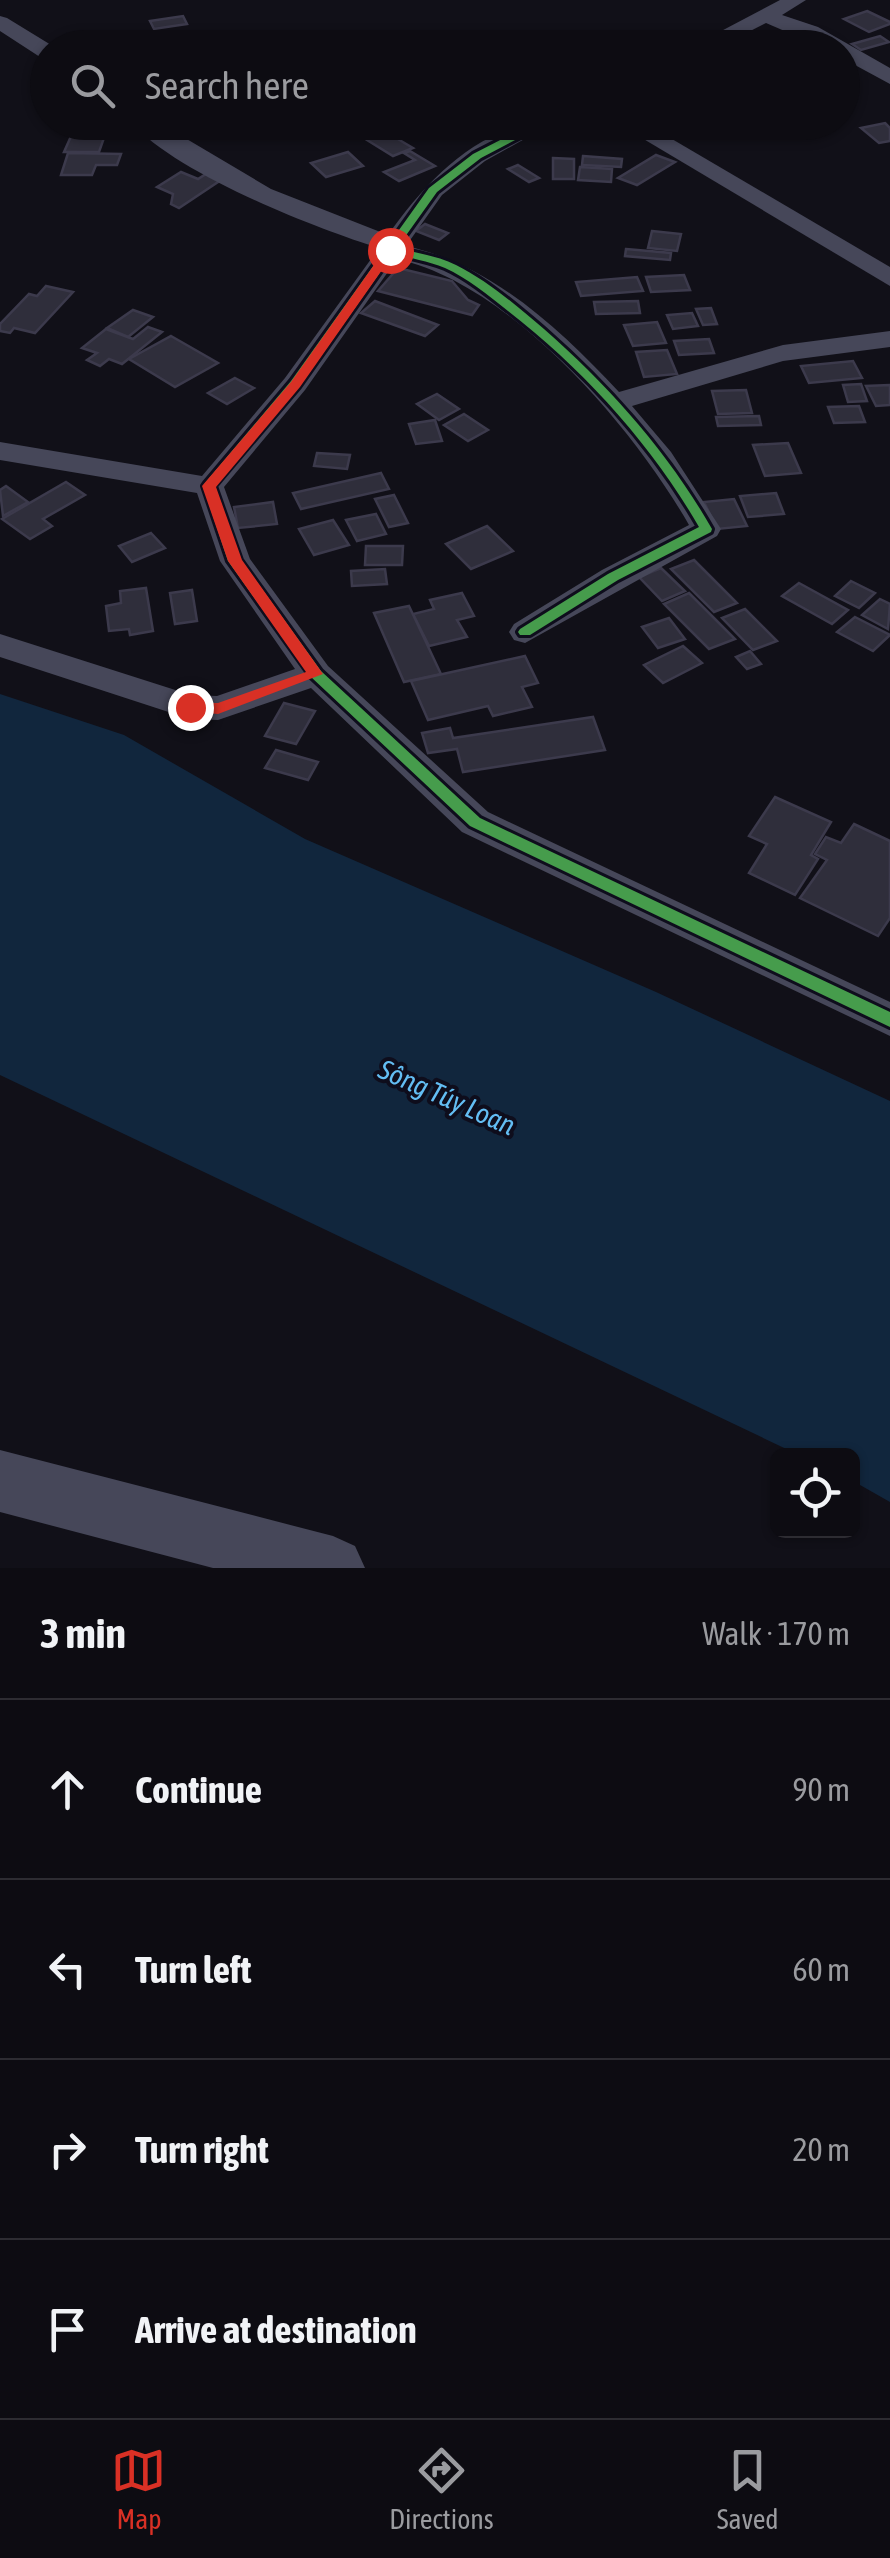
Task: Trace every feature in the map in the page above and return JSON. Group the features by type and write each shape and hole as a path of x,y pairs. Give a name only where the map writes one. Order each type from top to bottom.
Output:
{"street":[{"path":"736,30 796,0"},
{"path":"765,16 810,30"},
{"path":"0,22 30,41"},
{"path":"860,59 890,77"},
{"path":"168,140 267,200 455,268 540,332 612,402 694,503 706,529 613,578 525,632"},
{"path":"209,486 296,384 433,190 477,156 509,140"},
{"path":"656,140 890,278"},
{"path":"612,402 658,394 718,370 786,352 890,339"},
{"path":"0,450 209,486"},
{"path":"209,486 235,561 316,674 475,822 890,1020"},
{"path":"0,644 190,707 218,708 316,674"},
{"path":"0,1482 333,1568"}],"water":[{"name":"Sông Túy Loan","path":"0,694 124,735 305,839 656,992 890,1101 890,1502 860,1485 860,1448 784,1448 0,1075"}],"building":[{"path":"867,11 890,24 869,32 844,19"},
{"path":"183,16 187,24 154,29 150,21"},
{"path":"880,36 889,42 861,50 860,42"},
{"path":"885,123 890,128 890,141 879,143 861,128"},
{"path":"69,140 103,140 99,152 64,152"},
{"path":"367,140 400,140 413,148 393,156"},
{"path":"410,151 435,166 399,181 384,172 415,160 404,153"},
{"path":"348,152 363,166 326,177 311,163"},
{"path":"68,153 121,154 117,165 96,165 92,175 61,175"},
{"path":"656,155 675,162 637,185 618,178"},
{"path":"583,156 622,159 621,167 582,165"},
{"path":"553,158 574,159 574,179 553,179"},
{"path":"518,165 539,178 529,182 508,169"},
{"path":"580,167 612,169 611,182 578,180"},
{"path":"181,172 198,179 206,174 221,180 179,208 171,204 173,194 157,187"},
{"path":"425,224 448,233 439,240 416,231"},
{"path":"652,231 681,234 677,251 648,248"},
{"path":"626,249 671,253 670,260 625,256"},
{"path":"398,268 452,281 468,300 479,305 472,315 378,291"},
{"path":"684,275 690,290 651,292 646,277"},
{"path":"637,277 643,291 581,296 576,282"},
{"path":"46,286 73,292 35,333 14,328 10,333 0,331 0,324 29,294 37,296"},
{"path":"375,301 438,325 425,336 361,313"},
{"path":"638,301 640,313 596,314 594,302"},
{"path":"711,308 717,324 703,325 696,309"},
{"path":"133,310 153,317 128,337 107,328"},
{"path":"692,313 698,326 673,329 667,315"},
{"path":"657,322 666,343 633,346 624,325"},
{"path":"148,327 162,332 122,364 109,359 100,366 87,360 97,353 82,348 106,329 133,339"},
{"path":"171,336 218,363 175,387 129,359"},
{"path":"709,339 714,353 679,355 674,341"},
{"path":"667,350 677,374 644,377 636,352"},
{"path":"853,361 862,378 809,383 801,366"},
{"path":"235,378 254,388 227,404 208,393"},
{"path":"861,384 867,401 848,402 843,385"},
{"path":"890,385 890,405 876,406 866,386"},
{"path":"746,390 752,413 718,414 712,391"},
{"path":"437,394 459,409 439,420 417,404"},
{"path":"859,406 865,422 834,423 828,407"},
{"path":"464,414 488,430 468,441 444,425"},
{"path":"759,416 761,425 718,426 716,417"},
{"path":"435,420 442,441 416,444 409,424"},
{"path":"788,443 801,473 765,476 753,445"},
{"path":"317,453 350,455 347,469 314,466"},
{"path":"381,473 389,489 301,509 293,493"},
{"path":"66,482 85,495 43,519 52,526 30,539 2,519"},
{"path":"6,486 28,502 3,516 0,490"},
{"path":"776,493 784,514 748,517 740,496"},
{"path":"394,495 408,523 389,527 375,499"},
{"path":"734,499 747,526 717,529 704,502"},
{"path":"273,502 277,524 238,528 234,507"},
{"path":"376,514 386,534 357,541 346,520"},
{"path":"333,520 349,545 314,555 299,529"},
{"path":"487,526 513,551 471,569 446,544"},
{"path":"151,533 165,548 132,562 119,546"},
{"path":"366,546 403,546 402,565 365,565"},
{"path":"694,560 737,603 714,612 671,569"},
{"path":"661,568 685,591 662,601 639,577"},
{"path":"385,569 387,584 352,586 351,571"},
{"path":"851,581 875,593 859,608 835,596"},
{"path":"799,583 848,610 832,624 782,596"},
{"path":"146,588 153,631 130,635 129,629 109,631 106,606 121,603 120,591"},
{"path":"192,590 197,621 175,624 170,593"},
{"path":"462,593 474,616 457,620 467,637 429,646 413,614 434,609 430,600"},
{"path":"689,593 735,639 709,649 664,604"},
{"path":"880,599 890,604 888,629 862,615"},
{"path":"409,606 441,674 404,682 374,613"},
{"path":"745,609 777,641 753,650 722,618"},
{"path":"855,617 890,635 873,651 837,632"},
{"path":"669,618 685,639 658,648 642,627"},
{"path":"683,646 702,663 663,683 644,665"},
{"path":"750,651 761,664 747,669 736,657"},
{"path":"525,656 538,683 522,687 532,707 493,716 488,706 428,720 411,681"},
{"path":"284,703 315,711 296,744 265,736"},
{"path":"593,717 605,750 463,772 457,749 428,753 422,733 450,728 453,738"},
{"path":"276,750 318,762 308,780 265,768"},
{"path":"775,797 831,822 811,855 818,859 795,895 749,873 767,844 749,836"},
{"path":"854,824 890,841 890,918 878,936 800,898 827,860 815,854 826,837 841,843"}],"cycle path":[{"path":"509,140 477,156 433,190 295,384 209,486 235,561 316,674 475,822 890,1020"},
{"path":"390,250 457,270 526,319 631,422 661,459 706,529 613,577 525,632"}],"route":[{"path":"190,707 218,708 269,694 316,674 235,561 209,486 296,384 390,250"}]}
